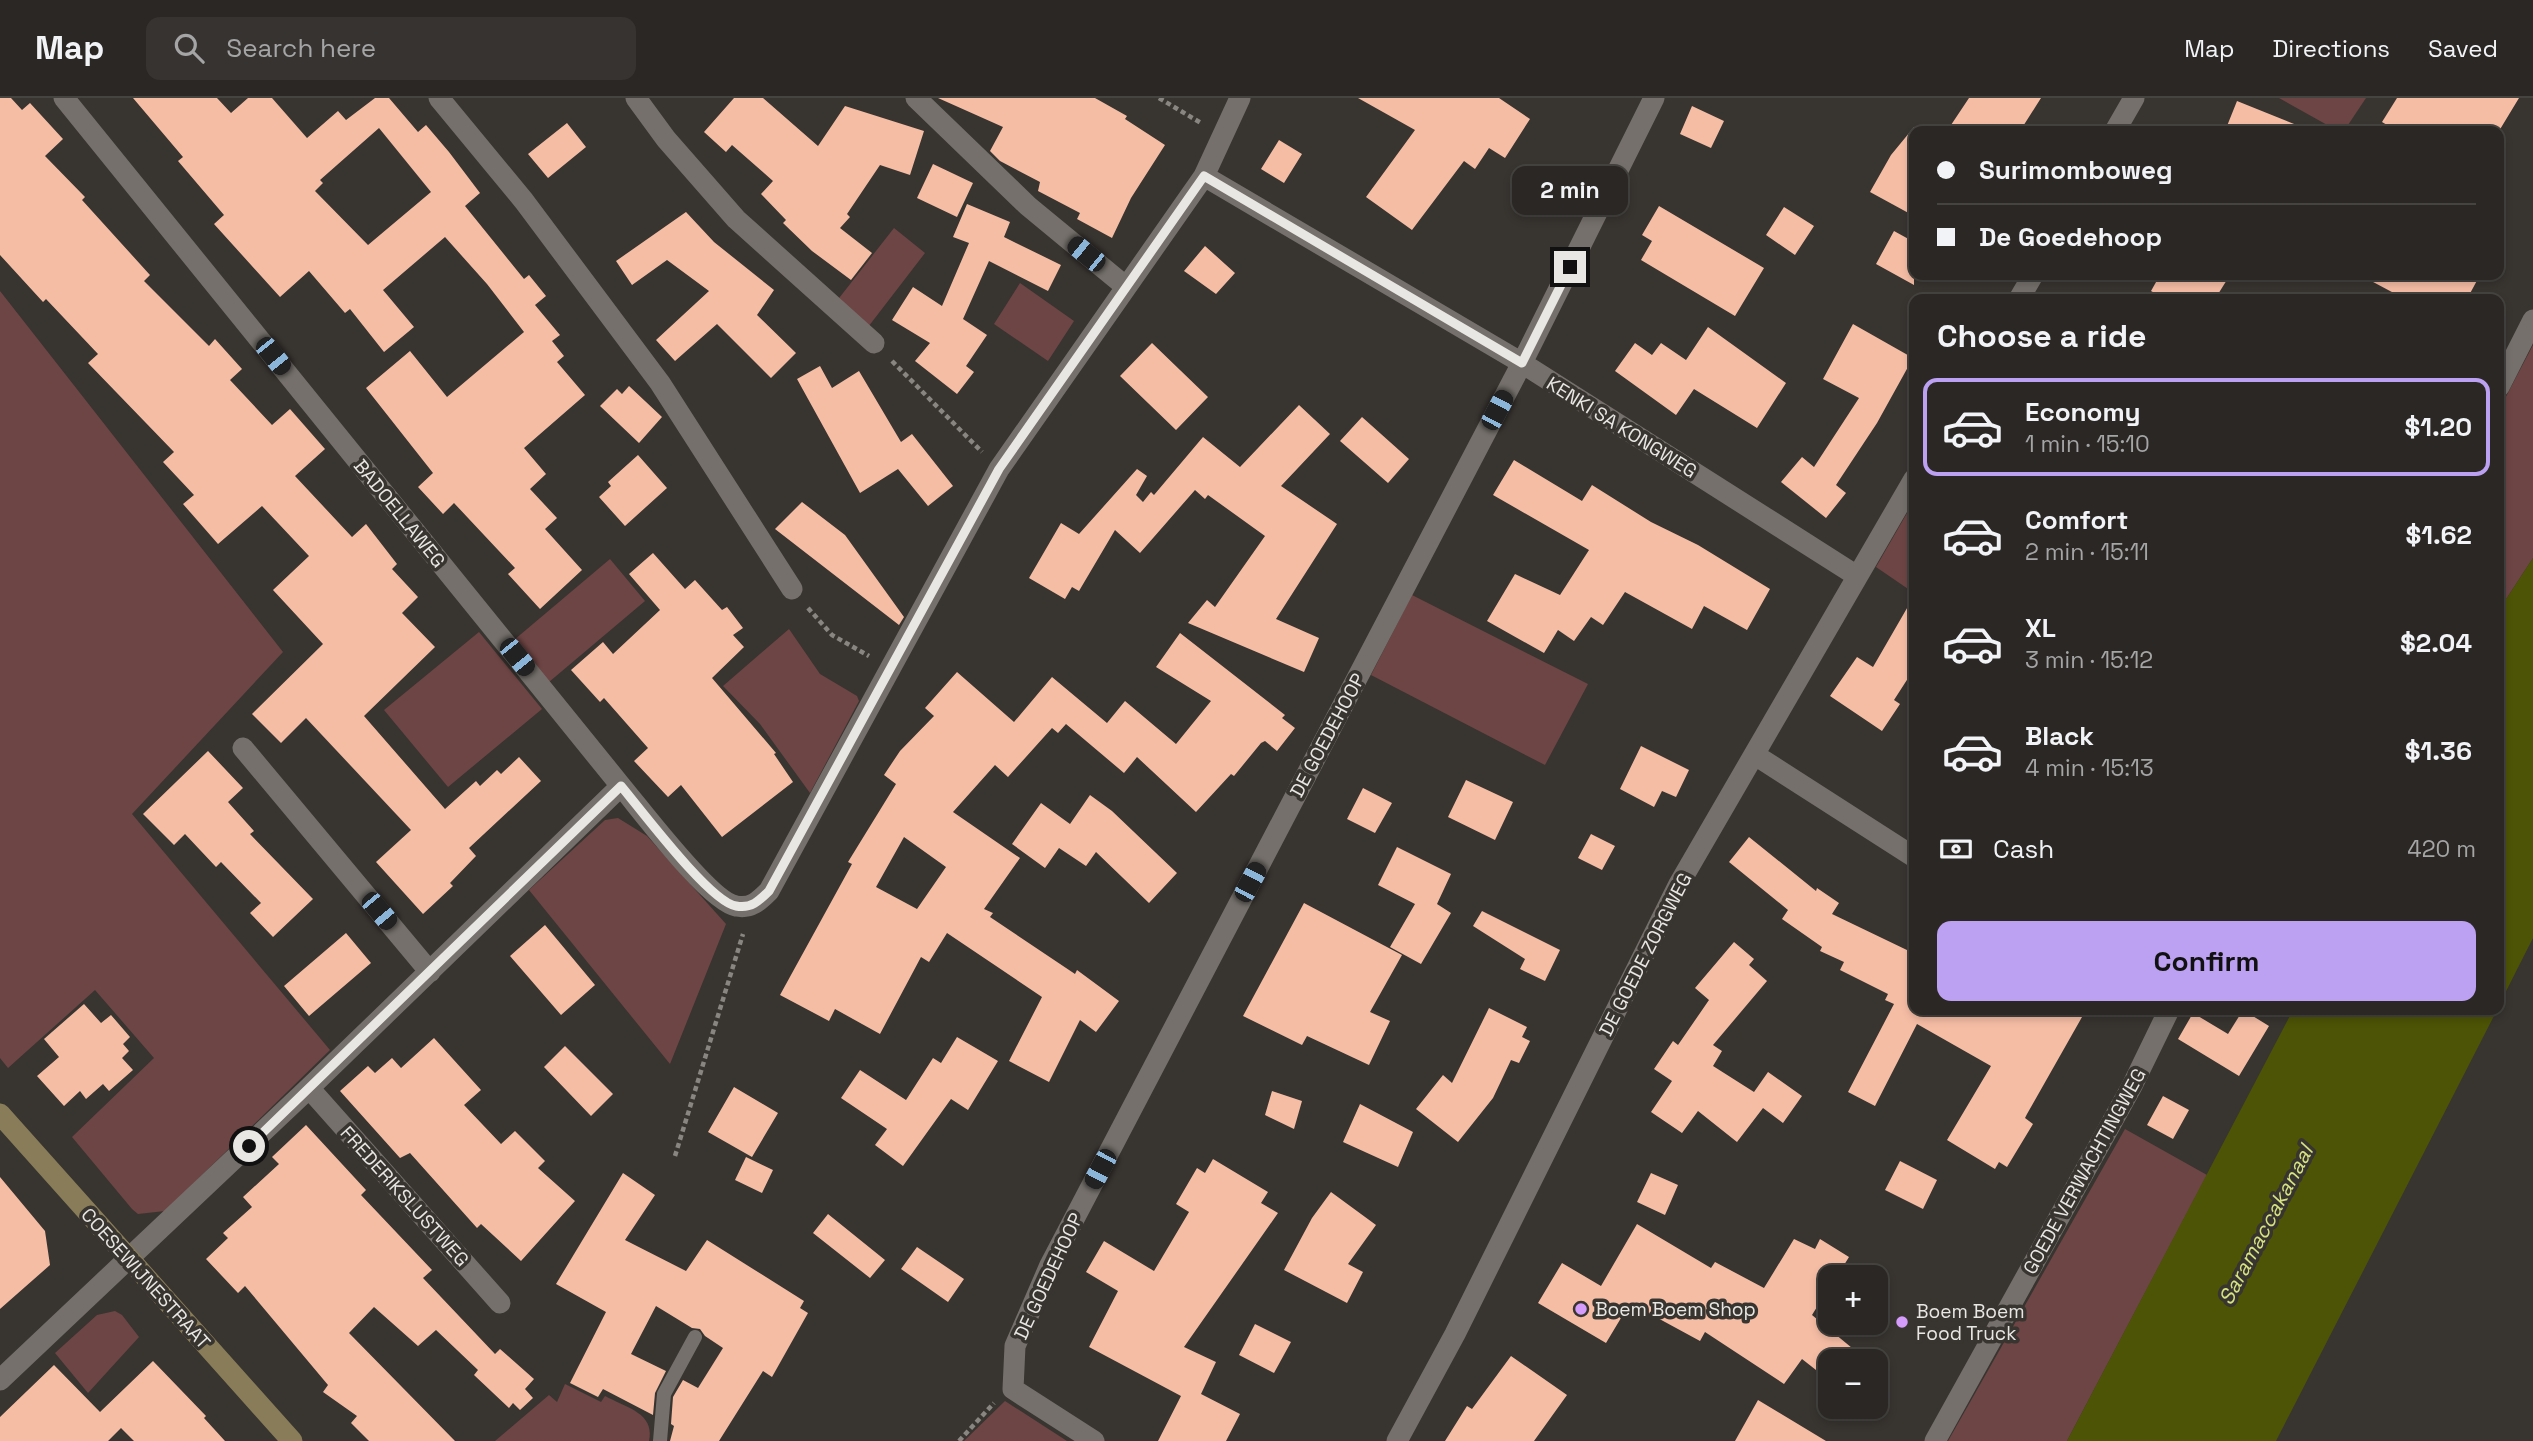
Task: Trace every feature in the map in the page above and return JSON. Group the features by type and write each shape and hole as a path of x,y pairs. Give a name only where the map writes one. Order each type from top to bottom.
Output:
{"main road":[{"name":"COESEWIJNESTRAAT","path":"0,1114 292,1441"}],"street":[{"name":"BADOELLAWEG","path":"64,98 621,786 716,897 738,907 751,906"},
{"path":"439,98 524,201 660,383 792,589"},
{"path":"636,98 666,139 736,219 874,343"},
{"path":"916,98 1028,206 1125,286"},
{"path":"751,906 769,891 999,469 1204,176 1240,98"},
{"name":"DE GOEDEHOOP","path":"1012,1383 1015,1346 1050,1265 1522,363 1654,98"},
{"path":"2118,126 2134,98"},
{"name":"KENKI SA KONGWEG","path":"1204,176 1522,363 1857,576"},
{"path":"2504,377 2533,320"},
{"name":"DE GOEDE ZORGWEG","path":"1397,1441 1455,1334 1656,928 1909,488"},
{"path":"243,748 430,972"},
{"path":"1755,755 1909,854"},
{"path":"0,1380 130,1260 621,786"},
{"name":"GOEDE VERWACHTINGWEG","path":"1935,1441 2133,1086 2167,1015"},
{"name":"FREDERIKSLUSTWEG","path":"309,1088 500,1303"},
{"path":"1012,1383 1094,1441"}],"lane":[{"path":"660,1441 664,1394 695,1338"}],"path":[{"path":"1159,98 1199,123 1226,129"},
{"path":"874,343 999,469"},
{"path":"792,589 832,635 889,667"},
{"path":"675,1157 751,906"},
{"path":"959,1441 1012,1383"}],"shaded area":[{"path":"2279,98 2366,98 2347,126 2329,126"},
{"path":"894,228 925,253 865,331 836,302"},
{"path":"1020,283 1074,321 1048,361 994,324"},
{"path":"0,291 283,652 132,814 330,1050 165,1211 138,1214 72,1137 154,1058 95,990 8,1068 0,1058"},
{"path":"2533,345 2533,558 2504,602 2504,400"},
{"path":"1909,510 1909,590 1876,567"},
{"path":"610,559 645,601 549,682 514,640"},
{"path":"1412,595 1588,684 1545,765 1371,675"},
{"path":"789,629 820,674 857,696 859,701 810,793 760,724 723,686"},
{"path":"479,632 542,709 448,787 384,710"},
{"path":"618,818 647,836 726,924 670,1064 529,890 605,820"},
{"path":"2125,1129 2207,1175 2067,1441 1948,1441"},
{"path":"115,1311 122,1315 139,1337 88,1393 55,1353 97,1315"},
{"path":"565,1384 601,1402 605,1396 638,1413 648,1424 649,1441 495,1441 549,1395 557,1402"},
{"path":"1005,1401 1067,1441 964,1441"}],"water":[{"path":"2533,558 2533,938 2504,995 2504,602"},
{"name":"Saramaccakanaal","path":"2290,1015 2494,1015 2276,1441 2067,1441"}],"building":[{"path":"0,98 11,98 22,110 30,103 63,139 45,156 85,197 82,200 150,275 144,281 209,346 215,339 242,369 230,380 272,425 290,409 325,449 295,476 352,537 366,524 397,564 392,569 418,597 402,613 435,647 364,716 445,809 476,781 480,786 497,770 501,774 519,757 541,781 469,848 476,856 450,883 453,886 423,914 376,862 411,830 306,718 281,743 252,714 323,644 273,590 309,556 262,506 218,544 183,504 194,495 163,462 174,452 88,363 98,354 46,299 43,302 0,255"},
{"path":"133,98 217,98 231,113 248,98 272,98 307,138 338,111 346,120 375,98 389,98 418,132 426,125 449,152 480,193 465,206 524,279 529,275 546,296 535,305 560,335 552,341 564,356 557,362 585,395 524,448 546,474 530,489 557,518 545,529 582,570 540,609 508,574 515,568 454,503 443,514 418,487 433,473 366,388 410,351 447,397 524,332 487,284 445,237 383,290 414,327 384,352 350,309 345,313 309,271 280,297 214,224 224,215 178,161 183,157","holes":["379,128 431,192 368,245 315,191 323,183 320,180"]},
{"path":"734,98 763,98 818,146 845,106 924,131 910,175 880,165 847,214 850,217 840,228 872,253 851,280 812,251 783,223 786,220 761,194 773,181 732,145 726,152 704,132"},
{"path":"938,98 1095,98 1127,116 1125,119 1165,145 1131,198 1112,238 1077,219 1080,213 1038,191 1040,182 1000,161 990,151 1003,127"},
{"path":"1358,98 1499,98 1530,119 1505,158 1489,148 1475,169 1464,161 1412,230 1366,197 1415,130"},
{"path":"1969,98 2041,98 2023,126 1950,126"},
{"path":"2397,98 2519,98 2502,126 2389,126 2382,122"},
{"path":"2237,101 2299,126 2227,126"},
{"path":"1692,106 1724,121 1711,148 1680,134"},
{"path":"567,123 586,147 548,178 528,154"},
{"path":"1909,133 1909,213 1870,192 1891,155"},
{"path":"1279,140 1302,154 1284,183 1261,169"},
{"path":"933,164 973,183 957,217 917,198"},
{"path":"967,204 1010,222 1004,237 1061,265 1048,291 989,261 963,319 987,335 966,366 974,372 957,394 915,361 930,343 892,320 913,287 942,306 969,243 953,237"},
{"path":"1659,206 1764,268 1735,316 1641,260 1652,241 1642,235"},
{"path":"1784,207 1814,226 1795,255 1766,235"},
{"path":"686,212 714,242 774,290 757,315 796,353 771,378 717,324 675,361 656,340 709,291 667,260 632,285 616,261"},
{"path":"1894,231 1909,239 1909,280 1914,280 1914,285 1876,264"},
{"path":"1205,246 1235,273 1216,294 1184,271"},
{"path":"2157,280 2227,280 2218,294 2156,294 2151,291"},
{"path":"2369,280 2477,280 2470,294 2396,294"},
{"path":"1853,324 1909,356 1909,365 1877,423 1836,485 1846,493 1826,518 1781,482 1802,457 1814,467 1859,398 1823,379"},
{"path":"1708,327 1786,383 1757,428 1694,389 1676,415 1615,371 1635,343 1652,355 1661,343 1686,360"},
{"path":"1152,343 1208,397 1176,430 1120,376"},
{"path":"820,366 832,388 859,371 901,442 912,434 953,486 928,506 898,469 860,493 797,379"},
{"path":"629,386 662,417 639,443 600,406 617,389 622,394"},
{"path":"1299,405 1330,434 1281,486 1337,524 1276,619 1319,638 1304,672 1188,623 1207,600 1215,607 1265,536 1208,495 1205,499 1195,490 1140,553 1115,530 1079,591 1072,587 1065,599 1029,578 1061,523 1079,534 1137,469 1147,476 1136,495 1143,502 1151,492 1154,495 1203,437 1240,467"},
{"path":"1362,417 1409,459 1388,483 1340,441"},
{"path":"638,455 667,488 625,526 599,497 611,486 608,482"},
{"path":"1514,460 1582,501 1592,485 1651,522 1698,545 1770,589 1747,630 1704,606 1692,629 1625,592 1603,625 1591,617 1574,641 1558,630 1544,653 1487,621 1515,574 1560,595 1589,550 1493,495"},
{"path":"802,502 845,535 904,617 899,625 775,529"},
{"path":"653,553 685,589 695,580 722,610 727,607 743,628 733,635 744,647 712,678 776,753 774,754 793,782 722,837 681,785 668,797 634,761 648,748 604,698 600,702 571,670 603,642 613,654 660,610 629,574"},
{"path":"1909,605 1909,677 1894,700 1900,704 1882,731 1830,696 1857,657 1873,667"},
{"path":"1180,633 1285,715 1282,718 1295,728 1277,751 1265,741 1261,743 1234,776 1231,774 1196,812 1137,757 1124,773 1066,724 1058,733 1052,728 1008,777 995,765 953,812 1020,858 984,909 993,913 990,917 1075,974 1077,970 1119,1001 1096,1032 1080,1020 1049,1082 1009,1061 1042,997 947,933 929,962 921,957 880,1034 835,1009 829,1021 780,995 852,864 848,862 896,784 884,775 900,751 934,716 925,708 957,672 1014,722 1052,677 1107,723 1125,701 1176,744 1211,701 1156,667","holes":["904,837 946,867 917,909 876,887"]},
{"path":"1641,746 1689,770 1676,797 1662,791 1654,807 1620,789"},
{"path":"208,751 243,788 228,802 254,831 250,834 313,899 273,937 250,913 261,903 221,862 216,867 185,834 174,845 143,814"},
{"path":"1466,780 1513,802 1495,840 1448,817"},
{"path":"1363,788 1392,803 1375,833 1347,819"},
{"path":"1090,795 1112,811 1177,873 1149,903 1096,852 1086,866 1059,848 1045,868 1012,844 1041,803 1070,824"},
{"path":"1591,834 1615,846 1602,870 1578,858"},
{"path":"1749,837 1816,891 1817,888 1839,903 1832,914 1909,951 1909,1015 2083,1015 2027,1114 2025,1118 2033,1124 2007,1167 1999,1162 1995,1169 1947,1140 1991,1066 1917,1024 1875,1106 1848,1092 1894,1004 1885,1000 1888,994 1840,970 1844,962 1820,951 1822,947 1782,919 1788,910 1729,862"},
{"path":"1397,847 1451,874 1437,904 1451,913 1421,964 1390,947 1415,904 1378,885"},
{"path":"1304,903 1402,955 1370,1012 1390,1021 1369,1065 1307,1036 1302,1045 1243,1016"},
{"path":"1482,911 1560,950 1545,981 1520,969 1525,959 1473,926"},
{"path":"545,925 595,985 561,1015 510,956"},
{"path":"346,933 371,963 309,1016 284,986"},
{"path":"1734,942 1754,959 1749,965 1767,981 1713,1045 1722,1051 1713,1066 1754,1092 1768,1072 1802,1096 1783,1123 1763,1108 1737,1142 1698,1111 1682,1133 1651,1112 1672,1081 1654,1069 1673,1041 1678,1045 1709,1000 1695,988"},
{"path":"84,1004 101,1023 111,1015 130,1037 123,1044 129,1051 122,1058 133,1070 109,1091 103,1084 86,1099 80,1091 64,1106 37,1076 59,1057 44,1039"},
{"path":"1489,1008 1527,1027 1522,1037 1530,1041 1519,1063 1511,1060 1493,1098 1458,1142 1416,1109 1443,1075 1452,1083"},
{"path":"2192,1015 2228,1034 2240,1015 2251,1015 2269,1026 2239,1076 2178,1039"},
{"path":"957,1037 998,1061 968,1110 951,1099 903,1166 875,1145 887,1129 841,1098 860,1070 906,1100 933,1058 941,1063"},
{"path":"434,1038 481,1090 464,1105 501,1144 515,1131 545,1161 538,1168 575,1201 521,1261 481,1224 477,1228 410,1153 400,1158 340,1091 368,1066 375,1073 392,1058 401,1068"},
{"path":"565,1046 613,1094 591,1116 544,1067"},
{"path":"734,1087 778,1113 752,1157 708,1132"},
{"path":"1272,1091 1302,1101 1294,1129 1265,1115"},
{"path":"2163,1096 2189,1110 2173,1139 2147,1125"},
{"path":"1360,1104 1413,1132 1398,1167 1343,1142"},
{"path":"306,1125 366,1190 361,1195 432,1270 423,1278 495,1354 500,1349 534,1379 525,1389 533,1398 520,1410 513,1403 509,1408 474,1375 478,1370 436,1330 418,1346 374,1307 349,1333 455,1441 369,1441 351,1423 357,1416 323,1392 328,1385 245,1286 238,1293 206,1259 228,1238 223,1233 252,1207 243,1197 279,1164 272,1157"},
{"path":"746,1157 773,1170 762,1193 735,1180"},
{"path":"1213,1159 1268,1192 1261,1203 1278,1213 1184,1347 1216,1362 1201,1394 1240,1414 1226,1441 1158,1441 1181,1396 1089,1347 1118,1291 1086,1272 1104,1241 1154,1271 1189,1212 1176,1204 1197,1168 1205,1173"},
{"path":"1900,1161 1937,1180 1923,1209 1885,1190"},
{"path":"623,1173 655,1195 625,1240 686,1271 707,1240 804,1301 800,1308 808,1313 772,1377 763,1371 719,1441 670,1441 674,1426 671,1424 673,1397 683,1380 698,1388 723,1348 705,1336 700,1329 692,1328 656,1306 631,1354 666,1371 655,1393 653,1415 603,1389 598,1397 570,1383 606,1312 556,1284"},
{"path":"1651,1173 1678,1185 1665,1215 1637,1202"},
{"path":"0,1177 45,1231 50,1265 0,1309"},
{"path":"1331,1192 1376,1225 1348,1264 1363,1272 1347,1303 1284,1270 1312,1218"},
{"path":"828,1214 885,1260 870,1278 813,1233"},
{"path":"1637,1224 1711,1268 1715,1262 1764,1288 1794,1239 1815,1249 1820,1239 1849,1257 1844,1265 1818,1265 1818,1305 1812,1315 1818,1320 1818,1335 1836,1335 1853,1349 1818,1349 1818,1372 1802,1359 1784,1384 1705,1332 1700,1341 1630,1303 1606,1343 1538,1303 1562,1263 1601,1286"},
{"path":"917,1247 964,1279 948,1302 901,1269"},
{"path":"1255,1324 1291,1342 1274,1373 1239,1355"},
{"path":"1511,1356 1567,1395 1534,1441 1445,1441 1467,1406 1472,1409"},
{"path":"153,1361 206,1416 204,1418 225,1441 134,1441 121,1428 108,1441 0,1441 0,1417 54,1365 100,1412"},
{"path":"1758,1400 1826,1441 1735,1441"}],"place":[{"name":"Boem Boem Shop","path":"1581,1309"},
{"name":"Boem Boem Food Truck","path":"1902,1322"}],"route":[{"path":"249,1146 621,786 716,897 738,907 751,906 769,891 999,469 1204,176 1522,363 1570,267"}]}
